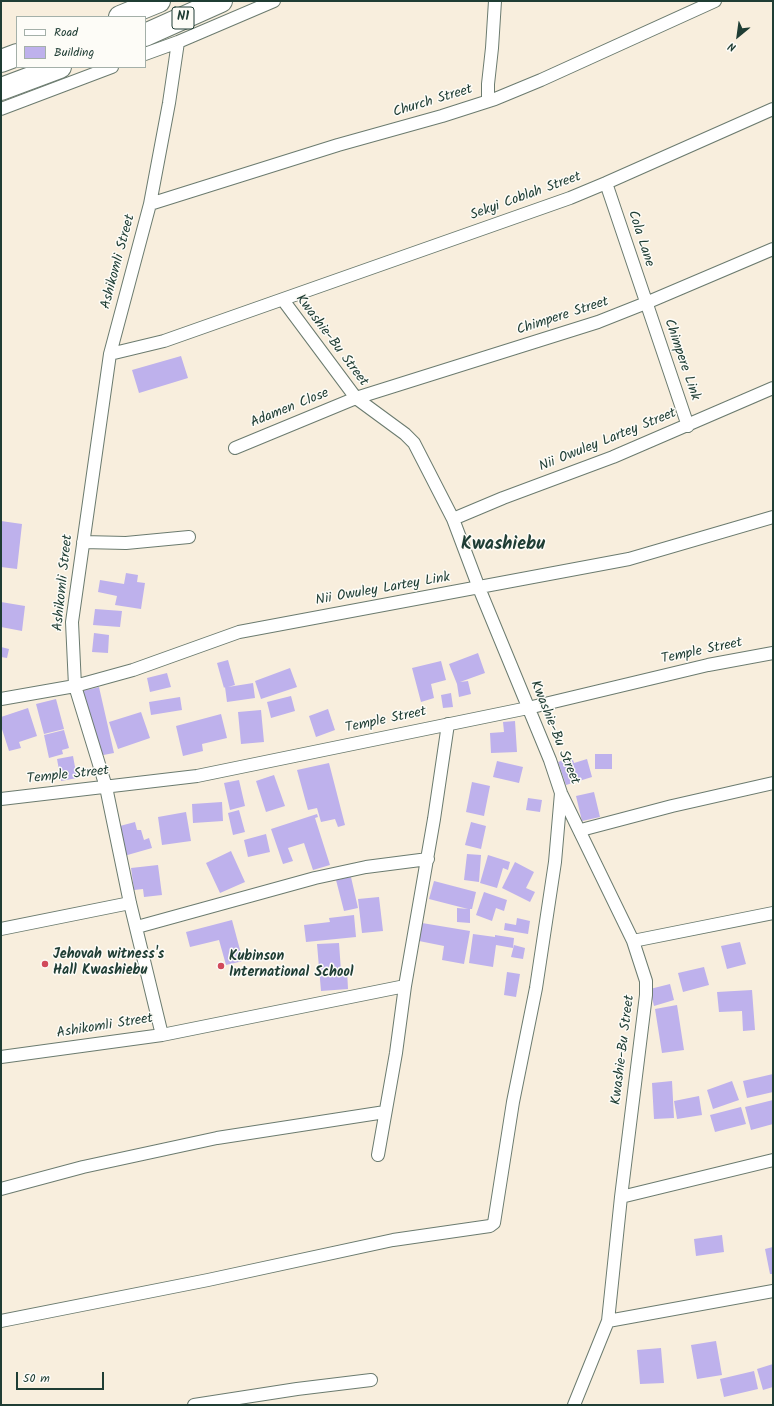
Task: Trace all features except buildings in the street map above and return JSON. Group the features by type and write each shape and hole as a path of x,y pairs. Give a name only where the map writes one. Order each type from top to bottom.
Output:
{"highway":[{"name":"N1","path":"122,16 159,1"},
{"name":"N1","path":"146,35 221,1"},
{"path":"1,61 16,55"},
{"path":"1,89 57,68"}],"street":[{"path":"146,54 178,42 274,1"},
{"path":"488,101 495,1"},
{"name":"Church Street","path":"150,204 488,101 542,80 715,1"},
{"name":"Ashikomli Street","path":"1,1057 162,1035 130,903 106,787 75,686 72,622 110,354 150,204 169,103 178,42"},
{"path":"1,109 109,68"},
{"name":"Sekyi Coblah Street","path":"283,300 570,198 773,109"},
{"name":"Cola Lane","path":"606,183 646,304"},
{"name":"Chimpere Street","path":"356,398 598,322 646,304 773,249"},
{"name":"Kwashie-Bu Street","path":"110,354 164,341 283,300 356,398 405,434 414,443 453,519 479,588 550,760 561,792 634,941 646,981 646,995 621,1197 608,1321 574,1405"},
{"name":"Chimpere Link","path":"646,304 688,426"},
{"name":"Nii Owuley Lartey Street","path":"453,519 503,498 613,457 688,426 773,388"},
{"name":"Adamen Close","path":"235,448 356,398"},
{"name":"Nii Owuley Lartey Link","path":"1,699 75,686 133,670 239,632 630,559 773,517"},
{"path":"83,542 126,543 189,537"},
{"name":"Temple Street","path":"1,799 198,776 528,708 773,652"},
{"path":"378,1155 396,1053 405,986 428,859 448,724"},
{"path":"580,830 672,806 773,783"},
{"path":"1,1321 192,1283 380,1243 490,1226 494,1223 513,1102 536,988 555,862 561,792"},
{"path":"137,927 315,878 366,867 428,859"},
{"path":"1,929 130,903"},
{"path":"634,941 773,913"},
{"path":"162,1035 405,986"},
{"path":"1,1189 83,1167 217,1138 385,1112"},
{"path":"621,1197 773,1160"},
{"path":"608,1321 773,1291"},
{"path":"194,1405 297,1389 371,1380"}],"place":[{"name":"Jehovah witness's Hall Kwashiebu","path":"45,964"},
{"name":"Kubinson International School","path":"221,966"}],"district":[{"name":"Kwashiebu","path":"503,546"}]}
